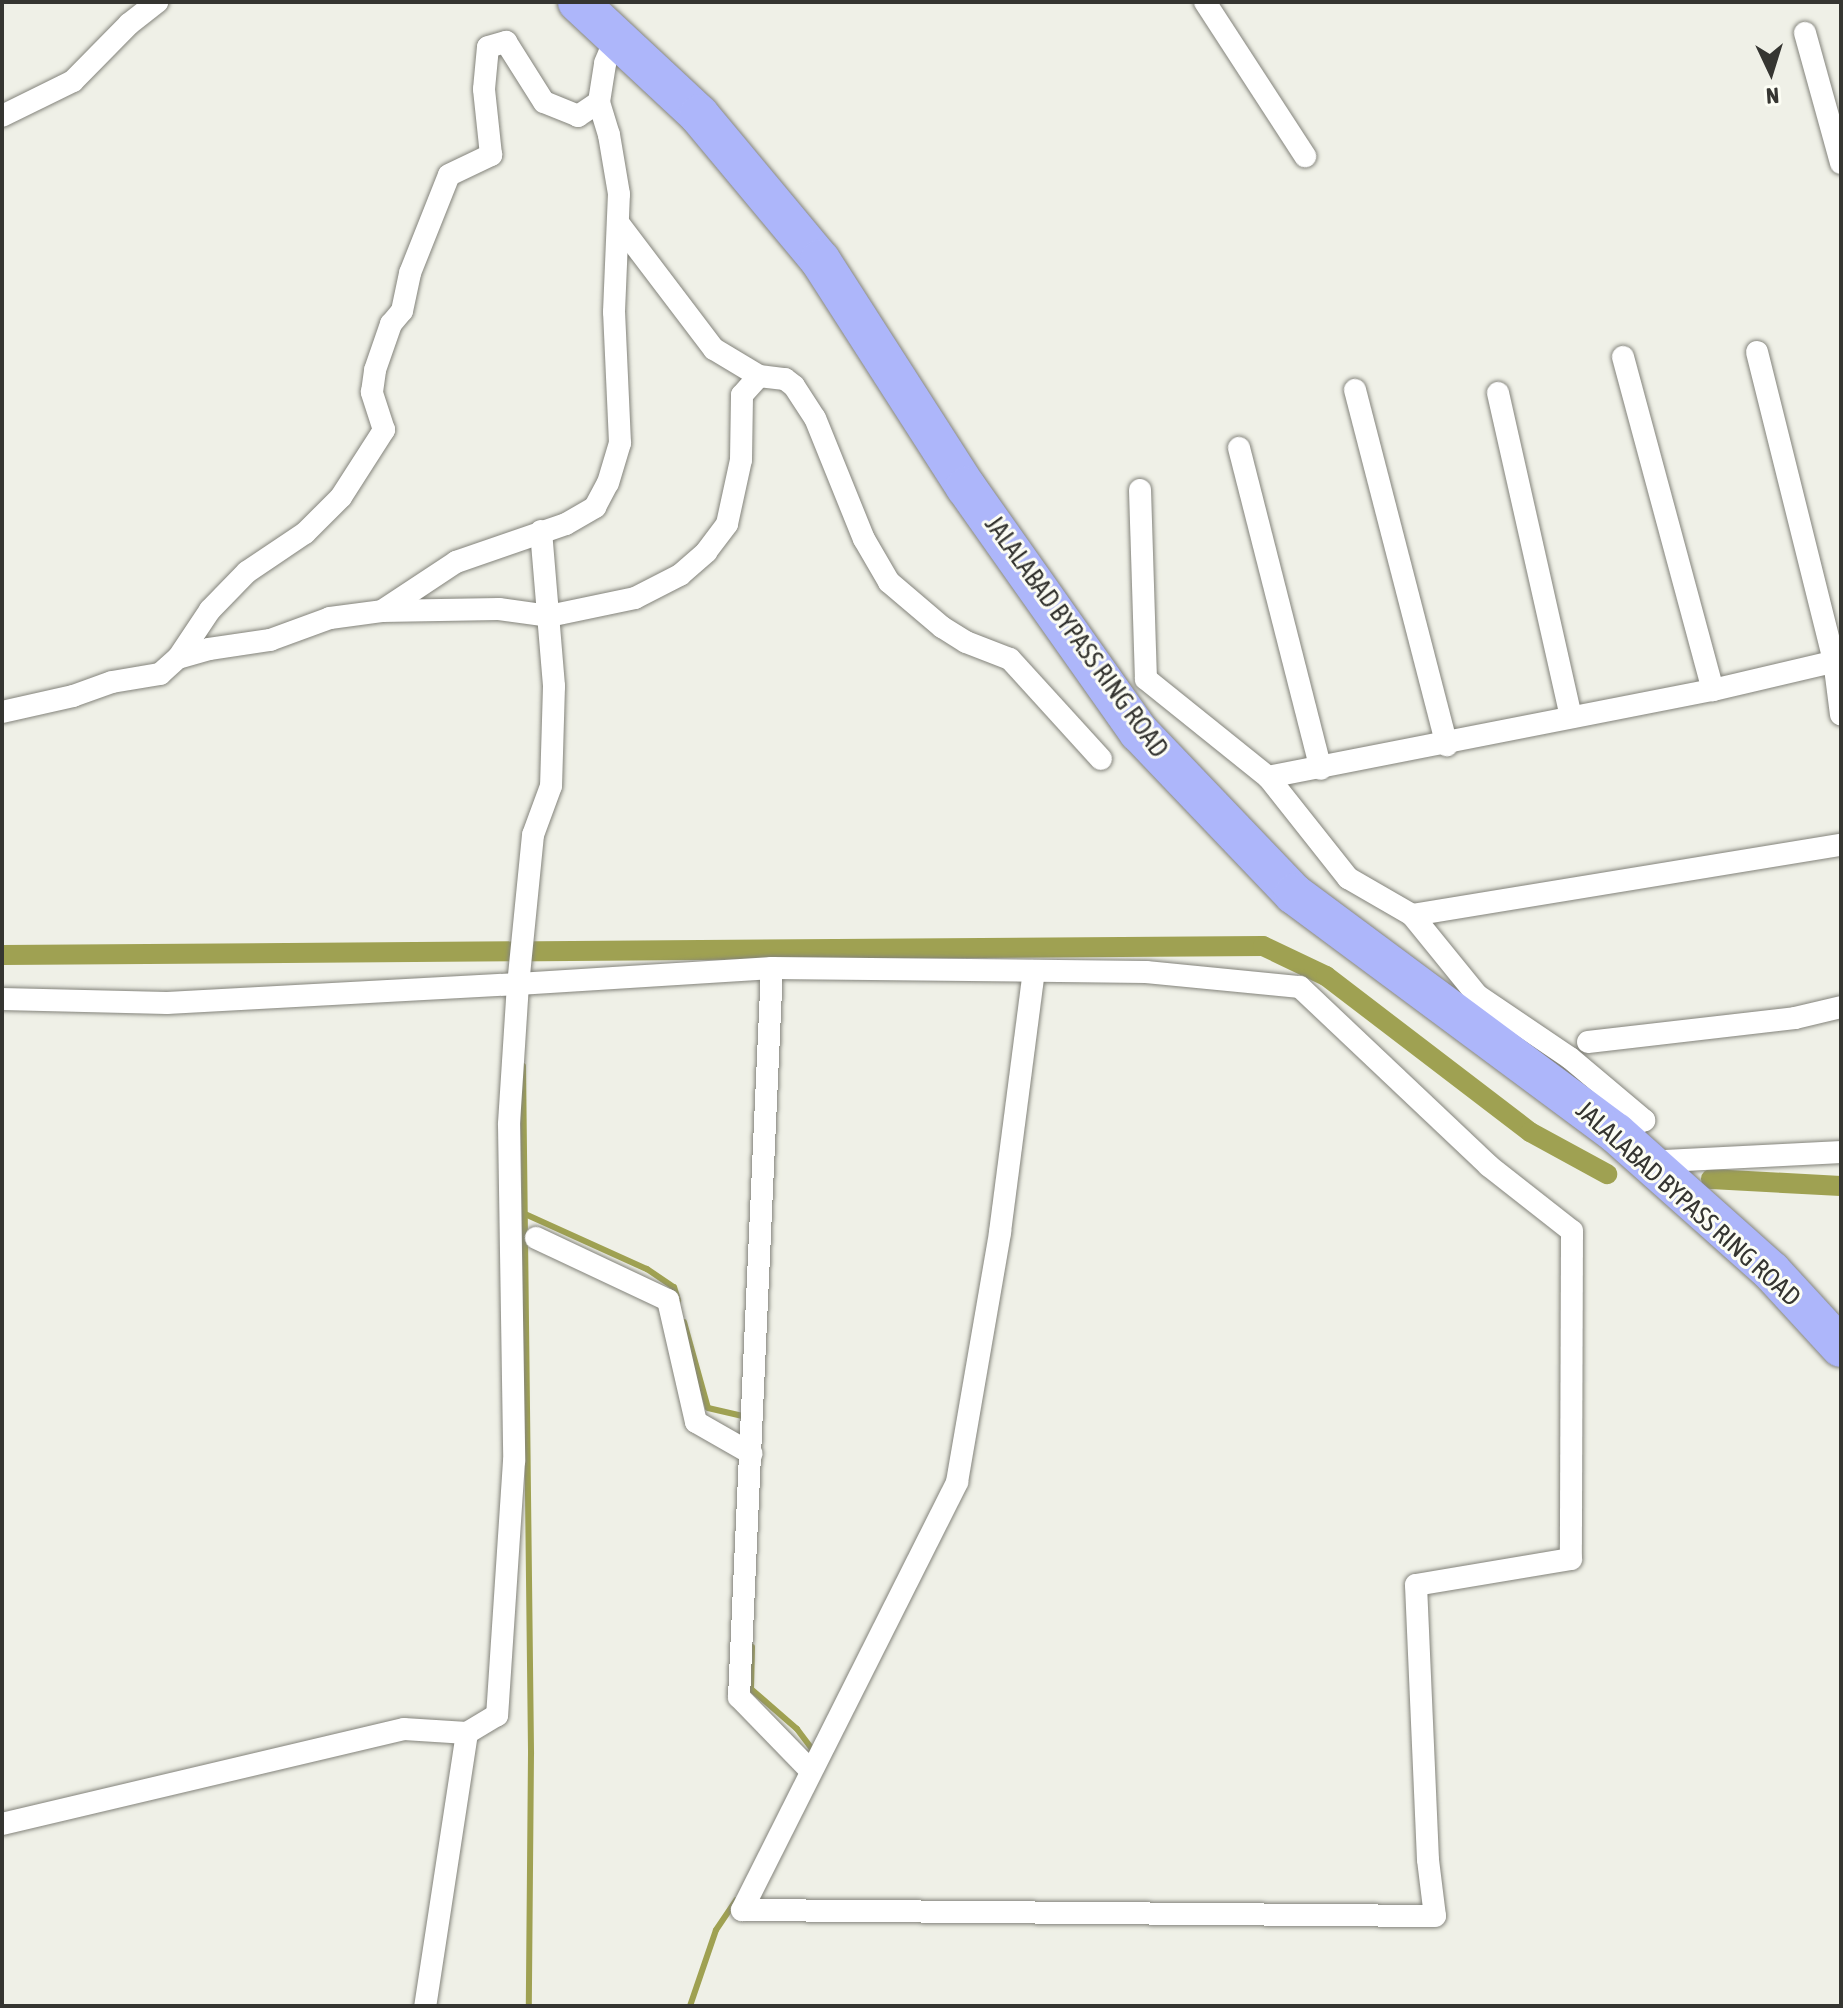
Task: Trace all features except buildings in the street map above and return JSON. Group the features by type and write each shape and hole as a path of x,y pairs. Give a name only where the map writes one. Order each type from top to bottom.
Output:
{"highway":[{"name":"JALALABAD BYPASS RING ROAD","path":"578,2 699,115 820,260 966,487 1139,732 1294,894 1616,1133 1771,1271 1841,1347"}],"street":[{"path":"2,116 73,81 129,24 157,2"},
{"path":"1205,2 1305,156"},
{"path":"1805,33 1841,163"},
{"path":"382,611 456,562 566,524 595,507 608,483 620,443 614,312 619,194 609,135 599,102 605,63 616,37"},
{"path":"2,712 20,705 73,696 112,682 160,674 178,658 210,610 247,572 305,533 341,497 384,430 372,392 375,370 391,324 402,311 410,273 449,175 491,155 484,89 488,47 506,42 544,102 578,116 599,102"},
{"path":"619,224 714,349 759,376 785,379 794,386 815,418 864,539 889,582 942,627 966,642 1010,659 1101,759"},
{"path":"1757,352 1837,660 1841,715"},
{"path":"1623,357 1713,690"},
{"path":"178,658 209,649 270,640 330,618 382,611 499,609 549,616 635,598 680,575 706,552 727,524 741,460 742,395 759,376"},
{"path":"1355,390 1447,745"},
{"path":"1498,393 1571,717"},
{"path":"1239,448 1321,769"},
{"path":"1140,490 1146,679 1268,777 1348,878 1412,915 1477,995 1570,1058 1644,1120 1616,1133"},
{"path":"2,1824 404,1729 467,1733 497,1715 514,1461 509,1125 518,984 533,835 551,786 554,686 541,531"},
{"path":"1268,777 1447,745 1713,690 1837,660"},
{"path":"1412,915 1841,845"},
{"path":"772,968 739,1697 810,1770"},
{"path":"2,999 167,1003 772,968 1146,972 1300,987 1489,1166 1572,1231 1571,1559 1416,1585 1428,1860 1435,1916 742,1910 957,1482 1000,1232 1034,971"},
{"path":"1588,1042 1795,1018 1841,1007"},
{"path":"1645,1162 1841,1152"},
{"path":"536,1238 668,1300 696,1422 752,1454"},
{"path":"425,2006 467,1733"}],"waterway":[{"path":"2,955 1263,946 1326,976 1530,1132 1607,1174"},
{"path":"523,1066 531,1754 529,2006"},
{"path":"1711,1179 1841,1186"},
{"path":"525,1214 647,1269 674,1287 678,1300"},
{"path":"684,1322 708,1408 747,1417"},
{"path":"752,1647 751,1689 797,1729 815,1753"},
{"path":"690,2006 716,1930 736,1900"}]}
